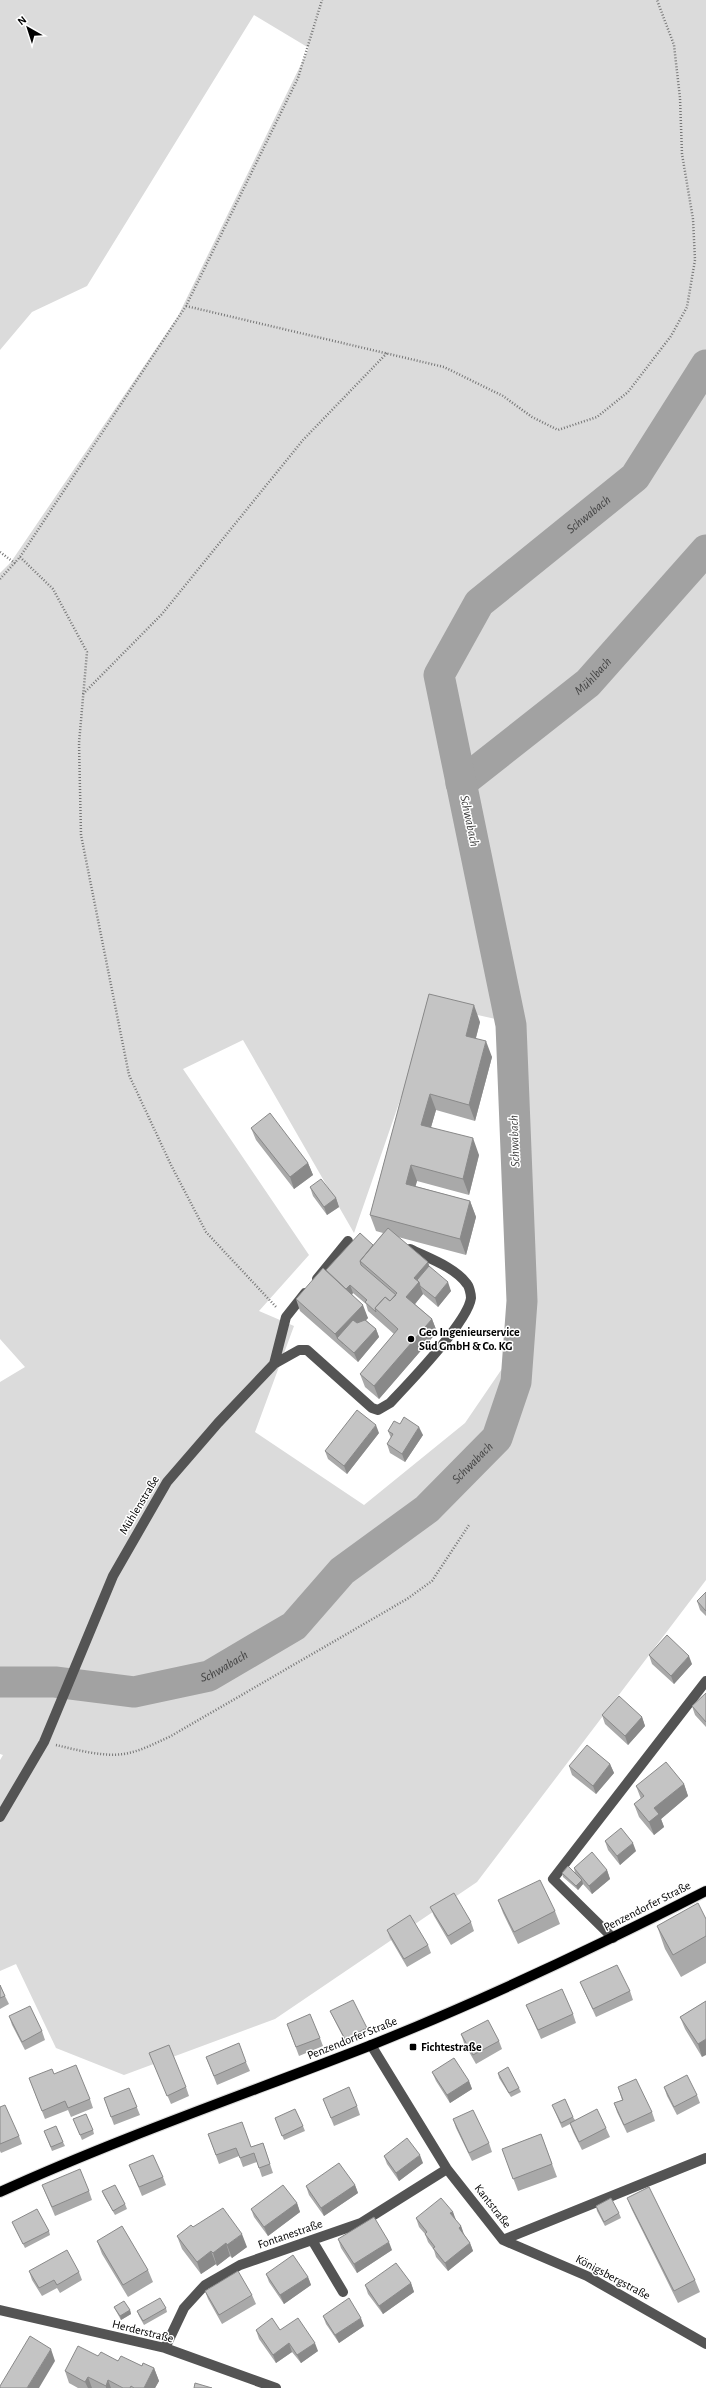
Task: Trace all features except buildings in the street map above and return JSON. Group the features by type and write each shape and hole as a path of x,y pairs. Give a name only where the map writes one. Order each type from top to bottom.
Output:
{"main road":[{"name":"Penzendorfer Straße","path":"0,2192 108,2146 371,2045 506,1988 613,1938 706,1891"}],"street":[{"name":"Mühlenstraße","path":"0,1817 44,1742 113,1576 167,1482 218,1422 274,1364 286,1317 348,1241"},
{"path":"274,1364 300,1350 307,1350 372,1408 378,1410 390,1404 450,1334 466,1312 471,1297 467,1284 456,1273 410,1249"},
{"path":"613,1938 553,1879 706,1682"},
{"name":"Kantstraße","path":"371,2045 447,2169 503,2240 706,2158"},
{"name":"Fontanestraße","path":"165,2348 184,2308 205,2285 240,2265 361,2223 447,2169"},
{"path":"312,2240 343,2292"},
{"name":"Königsbergstraße","path":"503,2240 587,2276 706,2344"},
{"name":"Herderstraße","path":"0,2310 165,2348 276,2388"}],"path":[{"path":"0,579 16,564 186,306 298,78 322,0"},
{"path":"186,306 444,367 503,396 532,416 558,430 597,417 628,392 671,336 688,307 696,260 693,218 682,154 680,98 674,45 657,0"},
{"path":"83,694 162,614 303,440 387,354"},
{"path":"0,552 16,564"},
{"path":"20,557 53,589 86,652 78,743 81,835 129,1075 171,1165 206,1232 286,1317"},
{"path":"44,1742 82,1752 123,1754 142,1749 171,1736 407,1599 432,1581 469,1525"}],"shaded area":[{"path":"0,0 706,0 706,1580 477,1882 275,2019 124,2075 56,2048 16,1964 0,1971 0,1760 3,1755 0,1754 0,1382 25,1367 0,1339 0,573 11,562 178,316 309,48 254,15 87,286 32,312 0,350","holes":["433,1005 500,1020 512,1354 465,1423 364,1505 255,1432 294,1326 259,1311 309,1255 183,1069 243,1040 354,1233"]}],"waterway":[{"name":"Schwabach","path":"0,1682 55,1682 134,1692 209,1676 294,1626 342,1571 427,1509 497,1438 516,1382 522,1301 511,1025 439,675 479,603 635,477 706,365"},
{"name":"Mühlbach","path":"461,783 588,683 706,550"}],"place":[{"name":"Geo Ingenieurservice Süd GmbH & Co. KG","path":"411,1339"},
{"name":"Fichtestraße","path":"413,2047"}]}
